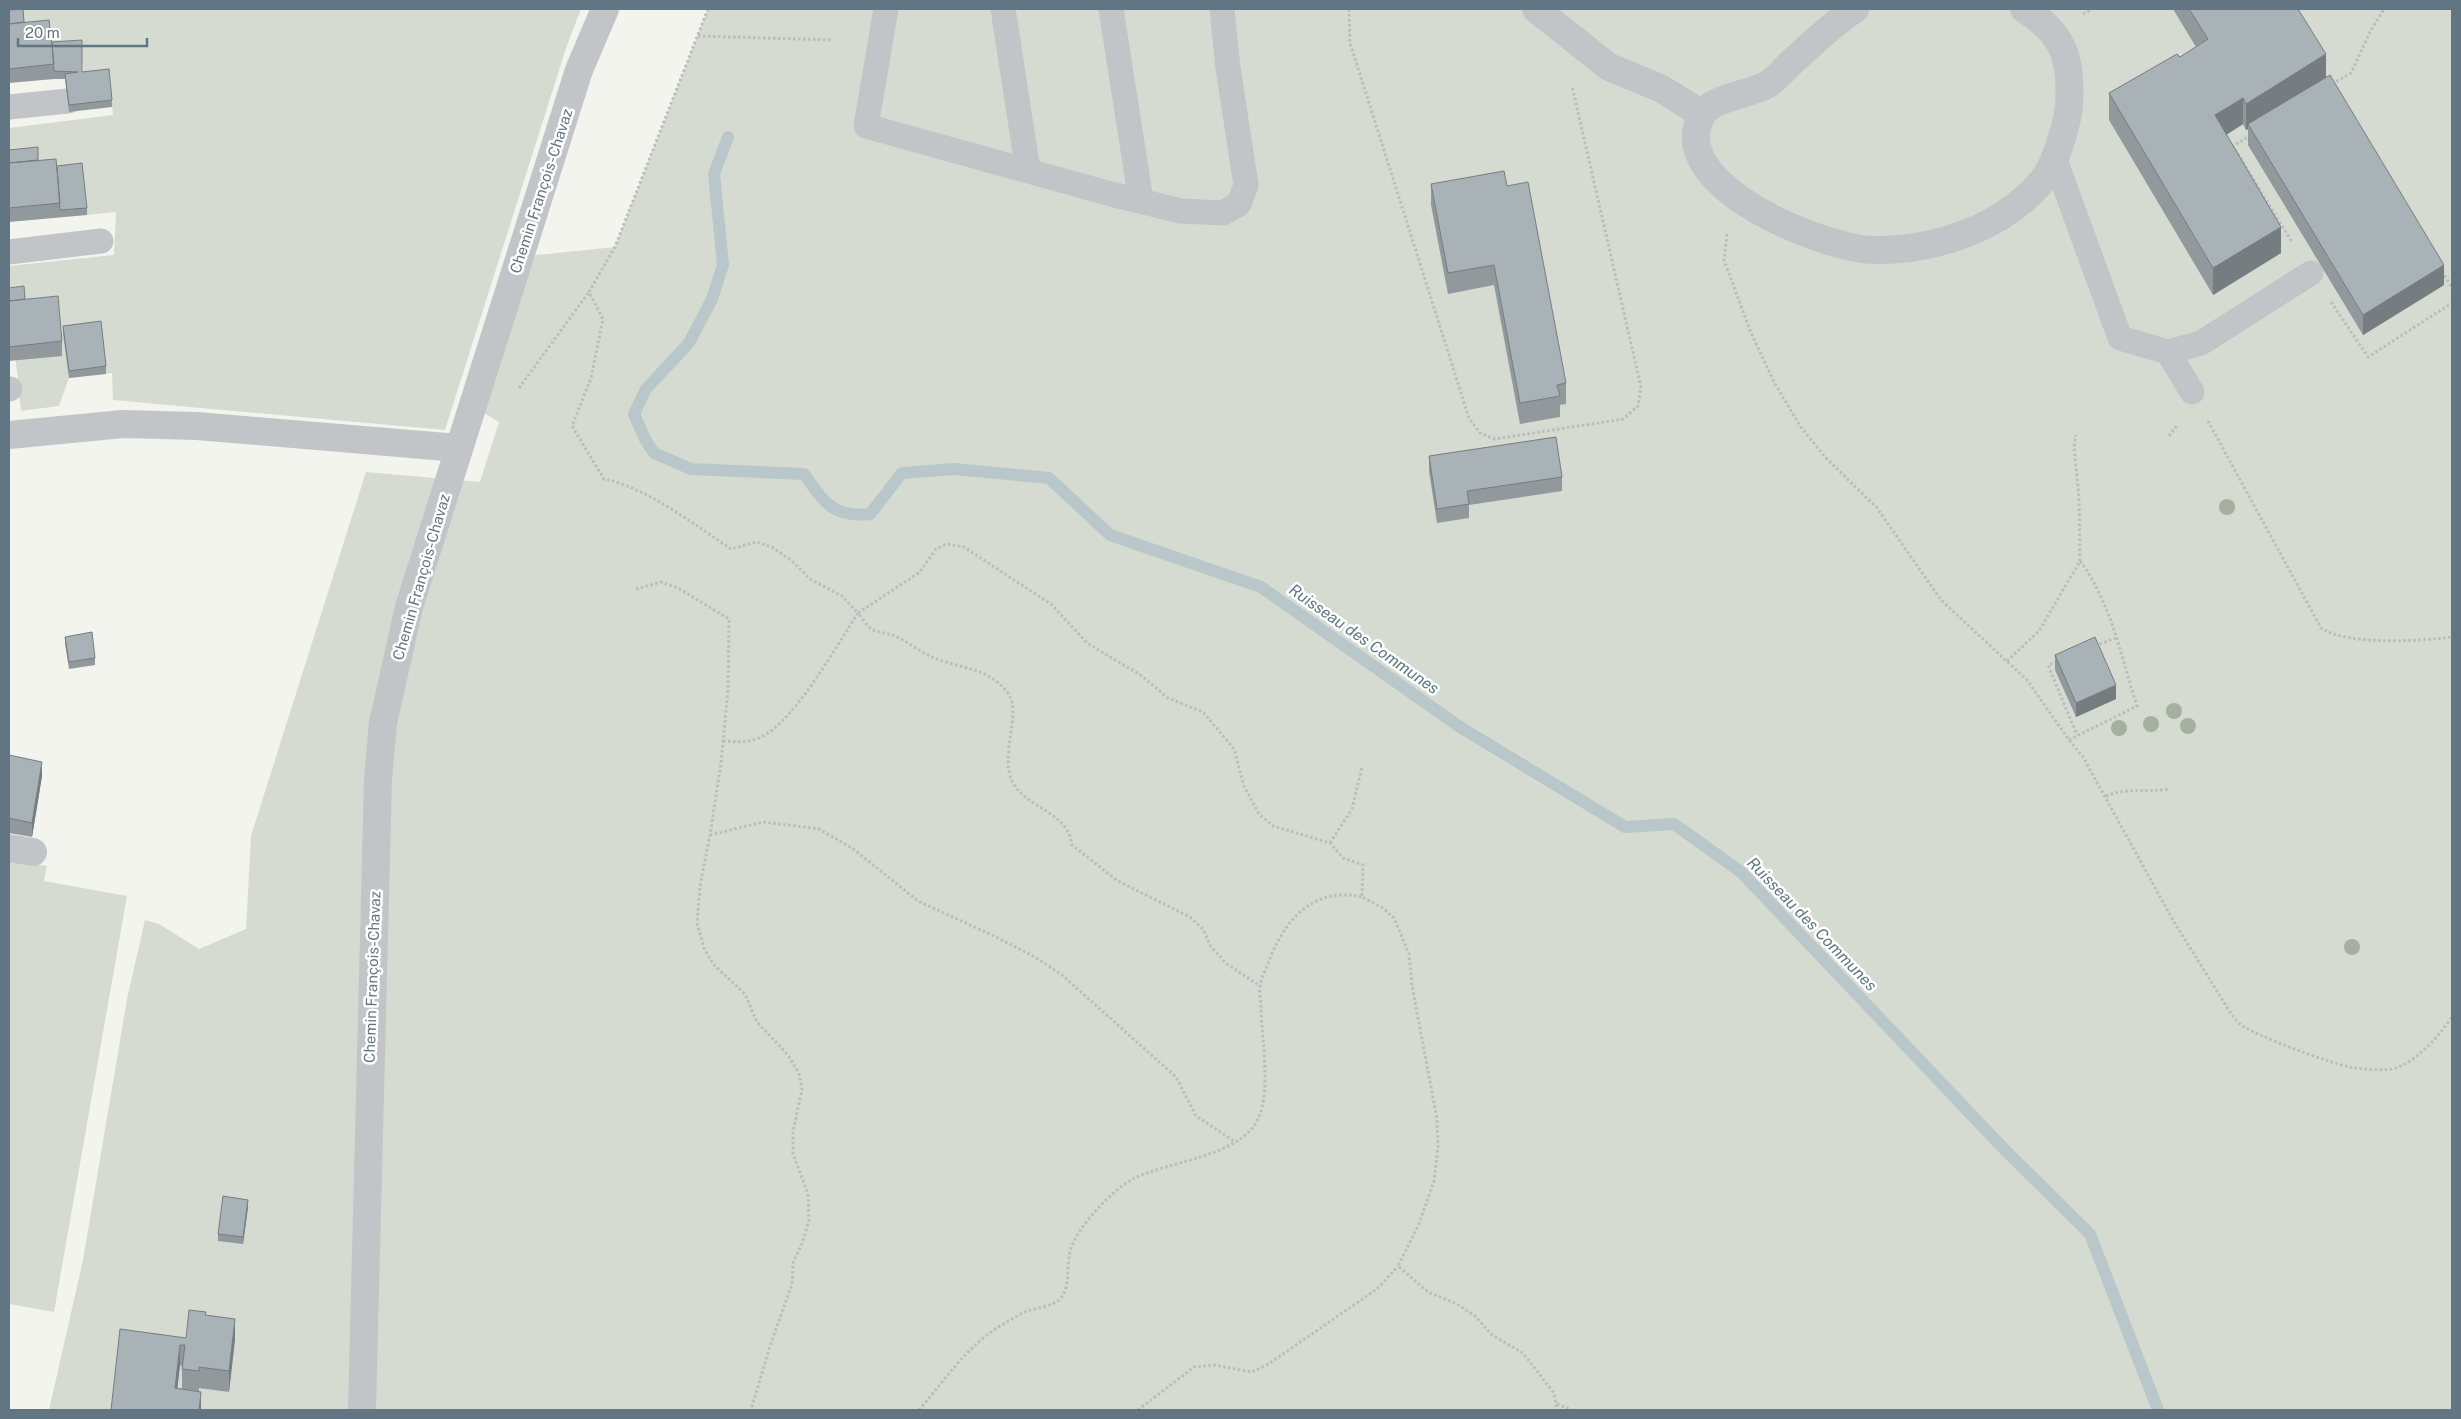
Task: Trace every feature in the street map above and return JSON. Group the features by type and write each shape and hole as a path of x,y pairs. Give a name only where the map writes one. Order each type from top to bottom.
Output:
{"street":[{"name":"Chemin François-Chavaz","path":"362,1410 377,799 383,723 409,607 458,448 579,70 605,9"},
{"path":"1536,9 1572,35 1609,67 1660,88 1702,114"},
{"path":"1855,9 1840,18 1769,84 1713,104 1702,114 1695,135 1699,158 1730,194 1751,207 1834,244 1872,250 1904,248 1965,235 1986,225 2018,203 2044,179 2068,118 2070,66 2064,51 2053,33 2024,9"},
{"path":"9,435 123,424 197,426 458,448"}],"lane":[{"path":"886,9 866,126 1180,211 1223,213 1239,204 1246,185 1228,68 1222,9"},
{"path":"1003,9 1028,171"},
{"path":"1111,9 1141,201"},
{"path":"9,107 68,101"},
{"path":"2054,157 2120,338 2168,352 2201,343 2311,273"},
{"path":"9,252 101,241"},
{"path":"2168,352 2192,392"}],"path":[{"path":"516,391 589,292 616,247 708,9"},
{"path":"1349,9 1350,42 1469,418 1480,433 1495,439 1623,419 1638,406 1641,388 1570,75 1572,35"},
{"path":"2336,93 2331,85 2351,73 2370,32 2384,9"},
{"path":"698,36 832,40"},
{"path":"2258,130 2233,146 2311,273 2368,357 2452,303"},
{"path":"1730,194 1724,260 1751,333 1774,382 1800,426 1826,457 1877,508 1941,600 2027,680 2083,757 2193,955 2230,1012 2241,1025 2348,1067 2376,1070 2394,1068 2412,1059 2433,1040 2452,1018"},
{"path":"2437,262 2452,288"},
{"path":"589,292 603,319 591,378 572,426 604,479 624,483 687,519 730,549 756,542 772,546 792,561 810,579 842,596 872,630 894,636 932,657 976,669 998,683 1010,696 1013,712 1008,754 1012,781 1026,796 1063,823 1071,834 1072,845 1118,881 1190,917 1202,929 1211,947 1227,964 1260,986"},
{"path":"2192,392 2321,628 2330,634 2345,638 2423,640 2452,637"},
{"path":"2007,661 2039,632 2080,560 2080,497 2074,447 2076,434"},
{"path":"723,741 746,742 762,737 778,725 798,704 858,614 920,572 936,549 947,544 964,547 1052,605 1087,644 1142,676 1168,698 1203,712 1234,749 1244,786 1259,814 1272,826 1330,843 1342,858 1363,865 1362,896"},
{"path":"2069,740 2137,706 2108,613 2090,575 2080,560"},
{"path":"636,589 661,582 678,588 729,619 728,689 723,741 710,835 700,886 697,922 704,948 713,964 745,994 757,1022 788,1055 799,1073 802,1089 792,1132 793,1154 808,1194 810,1220 804,1241 793,1263 792,1284 770,1346 751,1410"},
{"path":"2090,648 2115,638"},
{"path":"2065,658 2048,665 2078,735"},
{"path":"1330,843 1352,809 1362,767"},
{"path":"2106,796 2121,790 2155,791 2168,789"},
{"path":"710,835 763,822 819,829 852,848 918,901 1027,953 1062,975 1176,1077 1196,1116 1234,1141"},
{"path":"918,1410 974,1345 1000,1326 1026,1312 1059,1301 1065,1291 1069,1254 1073,1242 1108,1197 1134,1179 1210,1154 1234,1141 1258,1121 1264,1103 1260,986 1272,954 1285,927 1304,907 1328,896 1348,894 1362,896 1383,908 1394,918 1409,954 1412,986 1437,1119 1438,1146 1434,1181 1418,1224 1398,1266 1377,1289 1267,1365 1252,1372 1214,1365 1194,1367 1138,1410"},
{"path":"1398,1266 1428,1292 1457,1304 1475,1316 1492,1335 1524,1353 1554,1392 1557,1410"},
{"path":"1556,1404 1572,1410"}],"shaded area":[{"path":"9,9 581,9 567,45 445,430 113,400 112,373 69,378 59,406 21,411 9,295 9,266 114,255 116,212 87,215 82,170 9,157 9,128 113,115 109,76 84,76 81,47 51,50 9,17"},
{"path":"708,9 2452,9 2452,1410 49,1410 83,1260 127,999 145,920 159,924 199,949 246,929 251,836 366,472 480,482 499,422 482,412 528,256 615,247"},
{"path":"9,860 47,866 44,881 127,896 54,1312 9,1304"}],"building":[{"path":"23,9 24,22 9,24 9,10"},
{"path":"2189,9 2298,9 2326,54 2246,104 2243,98 2215,115 2281,227 2213,268 2109,93 2177,54 2180,57 2208,39"},
{"path":"49,20 54,64 9,69 9,24"},
{"path":"82,40 82,72 109,69 112,100 69,105 65,74 78,72 54,71 52,42"},
{"path":"2330,75 2444,265 2363,315 2248,124"},
{"path":"38,147 38,160 9,163 9,150"},
{"path":"56,159 60,203 9,208 9,163"},
{"path":"82,163 87,208 60,210 57,166"},
{"path":"1504,171 1507,186 1528,182 1566,383 1557,385 1560,396 1520,403 1494,265 1448,273 1431,184"},
{"path":"24,286 25,299 9,301 9,288"},
{"path":"58,296 62,341 9,347 9,301"},
{"path":"101,321 106,366 69,371 63,326"},
{"path":"1556,437 1562,477 1467,491 1469,504 1437,509 1429,456"},
{"path":"92,632 95,658 69,662 65,637"},
{"path":"2095,637 2116,685 2076,703 2055,655"},
{"path":"9,755 42,762 32,823 9,818"},
{"path":"223,1196 248,1200 243,1237 218,1234"},
{"path":"189,1310 206,1312 205,1315 235,1319 229,1371 199,1367 199,1371 182,1369 185,1345 180,1345 175,1388 201,1392 199,1410 111,1410 120,1329 186,1338"}],"waterway":[{"name":"Ruisseau des Communes","path":"728,137 714,174 723,265 712,299 689,343 646,389 634,414 645,439 654,453 691,469 804,474 818,493 831,506 857,515 870,514 902,473 954,469 1049,478 1110,535 1261,587 1460,727 1625,827 1674,824 1741,872 2003,1148 2090,1234 2158,1410"}]}
